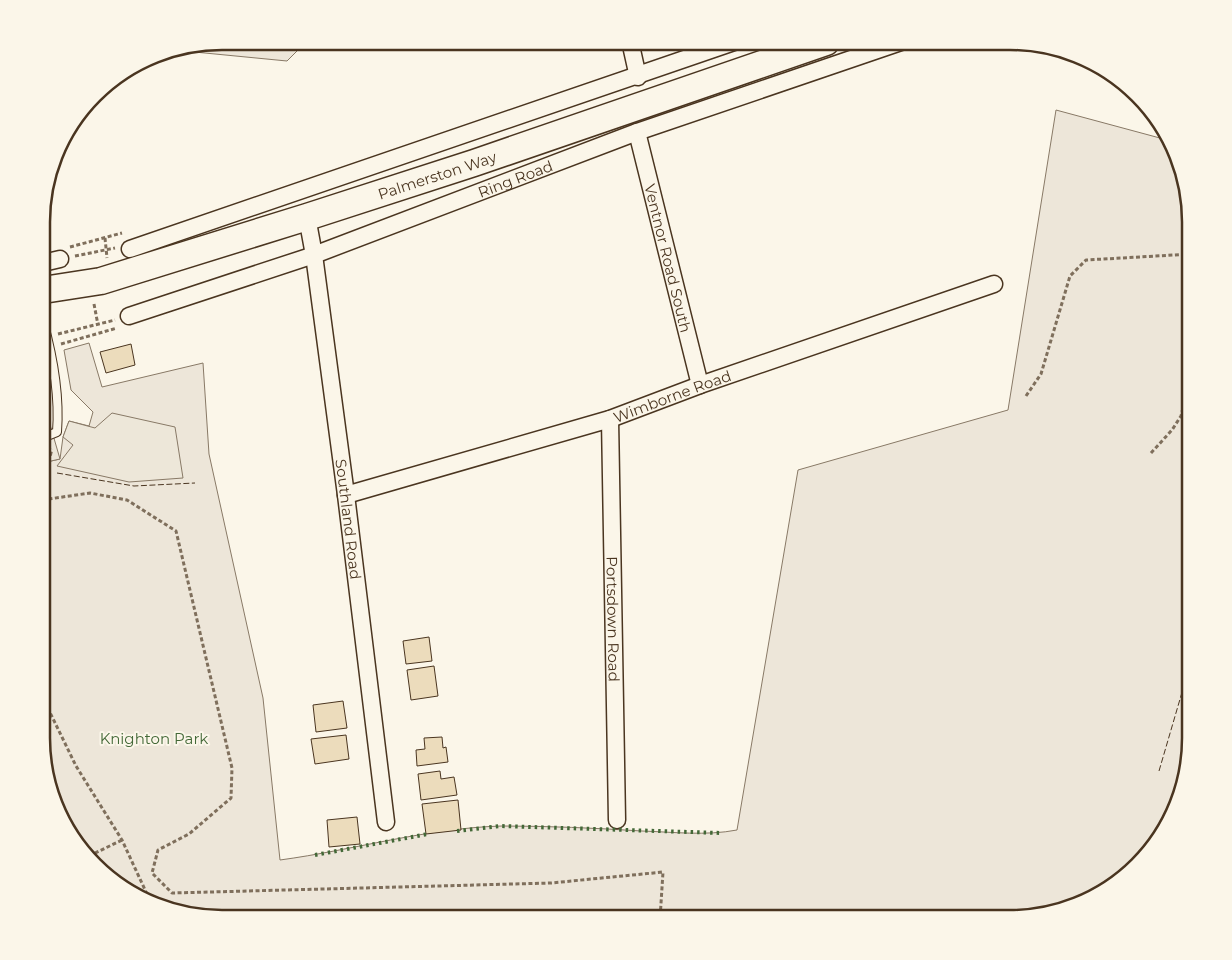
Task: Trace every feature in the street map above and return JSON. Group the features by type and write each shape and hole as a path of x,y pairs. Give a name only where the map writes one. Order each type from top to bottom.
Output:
{"highway":[{"name":"Palmerston Way","path":"50,289 101,281 307,217 474,164 803,50"}],"street":[{"path":"632,50 638,77"},
{"path":"130,250 714,50"},
{"name":"Ring Road","path":"129,316 314,254 637,132 878,50"},
{"name":"Ventnor Road South","path":"637,132 700,385"},
{"name":"Southland Road","path":"307,217 314,254 346,495 386,822"},
{"path":"50,261 60,259"},
{"name":"Wimborne Road","path":"346,495 610,419 700,385 994,284"},
{"name":"Portsdown Road","path":"610,419 617,820"}],"lane":[{"path":"50,347 56,388 57,432 50,435"}],"path":[{"path":"105,238 107,250 60,259 59,250 130,231"},
{"path":"1026,396 1041,374 1070,276 1086,260 1182,255"},
{"path":"50,347 132,323 129,316"},
{"path":"50,335 98,326"},
{"path":"1151,454 1172,430 1182,409"},
{"path":"50,457 57,432"},
{"path":"50,499 90,493 127,500 176,531 232,768 231,798 188,834 158,850 152,874 172,893 551,883 663,872 661,910"},
{"path":"50,712 76,766 122,840 146,892"},
{"path":"95,853 122,840"}],"green space":[{"path":"222,50 298,50 287,61 195,52"},
{"name":"Knighton Park","path":"1056,110 1160,138 1169,156 1176,177 1181,200 1182,222 1181,760 1169,804 1153,834 1139,851 1115,874 1096,887 1076,897 1044,907 1021,910 211,910 188,907 167,901 126,881 93,851 79,834 59,793 53,772 50,749 50,461 60,459 63,437 69,421 89,426 93,412 71,390 64,350 89,343 102,387 203,363 209,454 263,698 280,860 418,835 502,826 690,833 737,830 798,470 1008,410"}],"shaded area":[{"path":"112,413 175,427 183,478 129,482 57,466 73,445 63,437 69,421 95,428"},
{"path":"50,425 60,459 50,461"}],"building":[{"path":"131,344 135,365 106,373 100,352"},
{"path":"429,637 432,661 406,664 403,641"},
{"path":"434,666 438,696 411,700 407,670"},
{"path":"343,701 347,728 316,732 313,705"},
{"path":"346,735 349,759 315,764 311,739"},
{"path":"442,737 443,748 446,747 448,762 417,766 416,750 425,749 424,738"},
{"path":"440,771 441,779 454,777 457,795 421,800 418,774"},
{"path":"458,800 461,830 426,834 422,804"},
{"path":"357,817 360,844 329,847 327,820"}],"hedge":[{"path":"457,831 500,826 721,833"},
{"path":"315,855 428,834"}],"fence":[{"path":"57,473 134,486 195,483"},
{"path":"1159,771 1182,692"}]}
